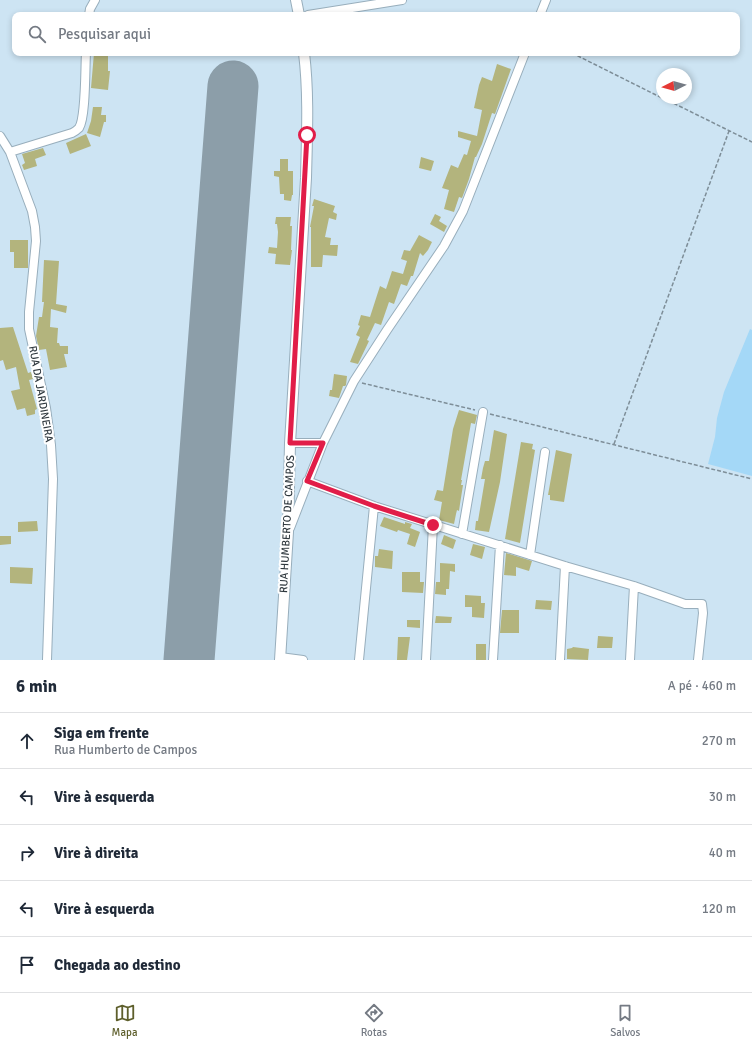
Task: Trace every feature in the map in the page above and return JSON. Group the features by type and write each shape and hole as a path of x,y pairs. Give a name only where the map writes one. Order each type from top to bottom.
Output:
{"street":[{"path":"90,12 95,0"},
{"path":"296,0 298,12"},
{"path":"327,12 402,0"},
{"path":"541,12 546,0"},
{"path":"10,152 72,134 79,128 82,120 86,56"},
{"name":"RUA HUMBERTO DE CAMPOS","path":"280,658 288,532 290,443 307,135 307,77 304,56"},
{"path":"288,532 323,443 354,381 444,246 463,211 524,56"},
{"name":"RUA DA JARDINEIRA","path":"0,136 10,152 32,211 35,227 36,241 29,329 46,408 51,445 53,479 47,660"},
{"path":"462,534 483,412"},
{"path":"290,443 323,443"},
{"path":"530,555 545,452"},
{"path":"307,481 374,506 634,586 685,604 702,604 704,613 698,660"},
{"path":"359,660 374,506"},
{"path":"426,660 433,525"},
{"path":"493,660 500,545"},
{"path":"560,660 565,566"},
{"path":"630,660 634,586"},
{"path":"280,658 303,660"}],"path":[{"path":"578,56 656,95"},
{"path":"674,104 752,142"},
{"path":"614,444 729,131"},
{"path":"354,381 752,479"}],"shaded area":[{"path":"750,329 752,330 752,476 708,464 724,392"}],"building":[{"path":"94,56 108,56 108,71 110,71 108,90 91,88"},
{"path":"497,64 511,69 495,114 492,113 482,144 475,157 462,198 459,197 454,212 444,209 449,190 442,188 451,165 458,168 464,154 467,155 471,141 458,137 458,131 477,136 482,110 474,108 479,85 482,77 492,81"},
{"path":"93,107 102,107 101,115 106,115 106,122 104,122 100,137 87,133"},
{"path":"86,134 91,146 70,154 66,143"},
{"path":"43,148 46,155 35,159 37,166 24,170 22,165 25,163 22,154"},
{"path":"421,157 434,161 431,171 419,168"},
{"path":"280,159 288,159 288,171 293,171 293,195 291,201 284,200 284,194 280,194 279,177 274,176 274,171 280,171"},
{"path":"314,199 335,206 333,212 337,214 336,220 329,218 325,237 331,238 330,245 338,245 337,256 323,255 322,267 311,267 310,227"},
{"path":"435,214 441,217 439,221 447,226 444,232 430,224"},
{"path":"276,217 291,217 290,226 292,226 292,250 290,265 275,264 276,254 268,253 269,247 277,248 278,232 277,224 275,224"},
{"path":"419,235 432,242 428,250 423,256 420,253 413,276 411,276 407,286 401,284 394,304 389,302 381,325 375,323 367,340 369,341 358,364 350,362 360,337 356,335 360,326 358,325 361,315 370,317 380,286 386,289 392,271 403,274 407,261 401,259 404,250 410,251"},
{"path":"10,240 28,240 28,268 14,268 14,252 10,252"},
{"path":"44,260 59,261 56,304 67,306 66,313 51,309 50,327 58,328 57,343 59,343 60,346 68,346 68,354 64,354 67,367 50,370 46,349 39,350 36,336 39,317 42,317 44,302 42,302"},
{"path":"13,327 28,373 31,372 33,379 29,380 37,409 35,410 35,414 27,416 25,408 17,410 11,391 20,389 16,367 6,370 3,360 0,361 0,328"},
{"path":"334,374 347,376 346,385 343,386 339,398 329,396 330,390 332,390"},
{"path":"459,410 477,415 475,424 471,423 461,480 461,485 463,485 459,511 457,510 454,524 439,520 442,502 434,500 437,490 443,491 453,429"},
{"path":"494,430 507,434 500,482 489,532 475,530 476,521 478,521 485,479 481,479 483,468 485,461 489,461"},
{"path":"521,442 533,444 532,449 535,450 520,543 505,539"},
{"path":"556,450 572,454 564,502 550,500 550,495 548,495"},
{"path":"384,517 405,524 405,522 412,524 410,528 420,532 415,547 407,544 410,534 398,530 397,532 380,526"},
{"path":"37,521 38,531 18,532 18,522"},
{"path":"444,535 456,540 453,549 441,544"},
{"path":"0,536 11,536 11,544 0,545"},
{"path":"473,544 485,547 482,559 470,555"},
{"path":"379,549 393,551 392,569 375,567 375,556 378,556"},
{"path":"506,553 532,561 529,571 516,567 516,576 504,575"},
{"path":"440,563 455,564 455,572 450,571 449,589 446,589 446,595 435,594 436,582 440,582"},
{"path":"10,567 33,568 32,584 10,583"},
{"path":"402,572 420,572 420,582 424,582 423,593 402,592"},
{"path":"465,595 481,596 481,603 485,603 484,618 472,617 472,607 465,607"},
{"path":"536,600 552,601 551,610 535,609"},
{"path":"502,610 519,610 519,633 500,633"},
{"path":"436,616 452,617 451,623 435,623"},
{"path":"407,620 420,620 420,628 407,627"},
{"path":"598,636 613,637 612,648 597,648"},
{"path":"398,637 410,637 407,660 397,660"},
{"path":"476,644 486,644 486,660 476,660"},
{"path":"573,647 589,649 588,660 567,659 567,649"}],"runway":[{"path":"189,660 233,86"}],"route":[{"path":"307,135 306,178 290,443 323,443 307,481 374,506 433,525"}]}
